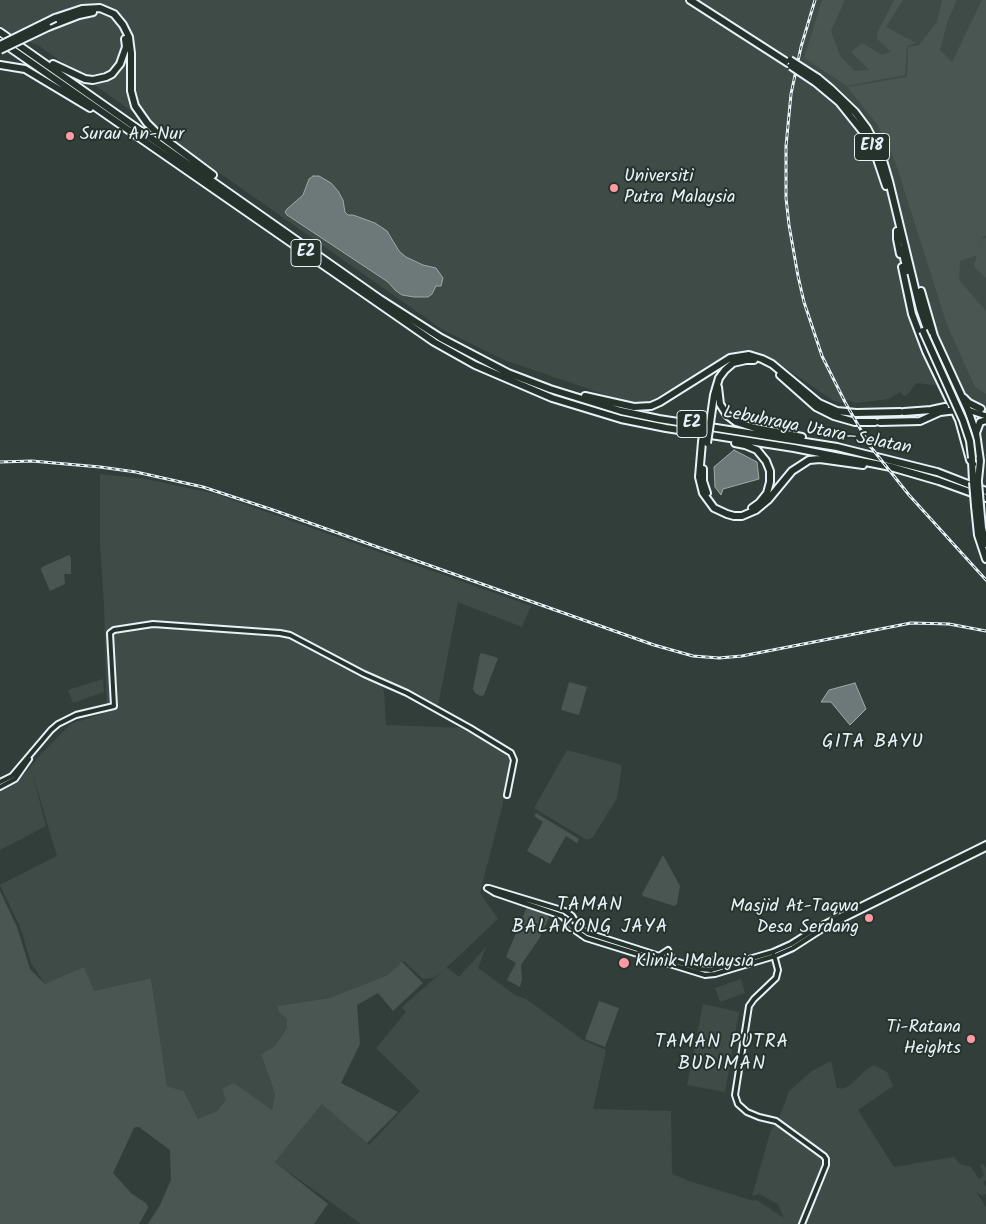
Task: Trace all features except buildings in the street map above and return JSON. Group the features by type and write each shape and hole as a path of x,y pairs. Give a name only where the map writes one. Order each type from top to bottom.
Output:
{"highway":[{"name":"E18","path":"690,0 789,61"},
{"name":"E18","path":"698,0 842,98 855,112 875,142 886,169 926,331"},
{"path":"0,45 55,18 82,9 100,8 114,14 123,25 128,36 131,53 131,91 135,106 146,123 220,181 227,190"},
{"path":"0,50 72,17 97,12 107,15 120,27 126,47 123,59 112,74 100,79 89,80 78,77 38,58"},
{"name":"Lebuhraya Utara–Selatan","path":"0,32 380,299 441,338 480,360 517,377 550,389 621,411 659,419 837,447 937,472 986,491"},
{"name":"Lebuhraya Utara–Selatan","path":"0,40 434,342 475,365 552,398 621,419 794,448 891,467 986,498"},
{"path":"0,65 25,69 139,137"},
{"name":"E18","path":"816,80 852,116 870,145 881,170 926,331 967,418 974,441 974,460"},
{"path":"897,231 912,314 926,352 963,429 970,460 974,460 978,535 986,560"},
{"path":"909,258 913,262 934,336 967,408 976,433 980,461 976,481"},
{"path":"550,389 634,407 651,406 720,363 742,355 766,360 819,403 837,411 856,413 934,412 953,408 967,408"},
{"path":"708,423 711,387 717,372 727,363 742,355"},
{"path":"891,467 882,468 820,459 809,460 792,471 768,500 756,510 742,516 734,516 714,508 702,492 698,478 708,423 721,374 729,366 740,361 756,360 773,369 816,407 834,416 856,422 878,422 920,421 934,412 944,396 936,374"},
{"path":"721,374 718,391 719,400 723,410 731,419 743,425 830,443 837,447"},
{"path":"948,397 953,402 959,400 960,394"},
{"path":"960,394 966,401 983,410"},
{"path":"934,412 951,416 963,429"},
{"path":"976,433 980,422 986,420"},
{"path":"666,428 672,432 745,445 756,450 766,461 771,477 767,493 759,503 748,510 737,512 722,508 712,500 705,488 703,473 704,442"},
{"path":"977,506 986,544"}],"main road":[{"path":"967,408 983,410"},
{"path":"967,408 986,416"}],"street":[{"path":"0,785 12,776 58,724 76,715 114,706 111,631 153,624 280,633 290,636 364,674 407,693 511,752 514,760 507,795"},
{"path":"0,785 6,782 7,784 15,779 30,757"},
{"path":"986,844 841,915 774,954 705,970 588,934 579,927 569,914 560,909 496,889 486,888 495,893 562,916 568,919 576,931 586,938 698,974 715,974 774,954 799,945 821,930 986,848"},
{"path":"658,956 668,950 673,960"},
{"path":"774,954 778,970 776,978 749,1006 735,1095 738,1104 747,1112 776,1122 826,1159 826,1165 802,1224"},
{"path":"714,960 716,966 721,967"}],"shaded area":[{"name":"Universiti Putra Malaysia","path":"0,0 986,0 986,408 970,402 957,380 934,385 916,383 908,394 904,396 900,392 889,399 855,403 848,400 841,403 832,400 780,364 755,351 735,352 648,402 630,403 504,360 443,330 39,46 13,35 0,26"},
{"path":"822,0 845,0 831,31 840,56 855,71 869,70 851,52 862,43 882,55 891,52 877,39 877,33 894,0 903,0 886,27 916,43 907,46 905,75 847,86 804,58"},
{"path":"942,0 957,0 948,20 940,50 952,62 982,0 986,0 986,236 983,236 978,251 983,238 986,238 986,278 974,267 977,255 960,261 959,280 986,311 986,394 975,387 947,325 895,161 877,124 847,87 907,77 908,47 919,45 937,22"},
{"path":"313,176 319,176 331,183 343,200 345,212 348,215 375,223 387,231 399,251 406,257 423,265 436,268 443,278 441,286 436,286 428,297 402,295 388,282 287,215 285,212 287,209 303,195 309,179"},
{"path":"734,450 757,462 759,479 723,489 721,495 715,487 714,467"},
{"path":"100,474 146,479 216,494 531,606 522,627 458,602 438,706 379,677 384,692 386,725 467,728 501,749 509,756 511,761 502,807 480,893 498,919 445,969 448,968 459,977 486,947 478,968 515,995 526,999 583,1040 606,1050 593,1109 671,1111 673,1174 689,1181 754,1201 755,1199 784,1218 778,1204 759,1194 752,1196 771,1130 778,1121 789,1091 812,1071 831,1061 837,1089 849,1086 874,1065 887,1072 893,1086 858,1110 894,1167 954,1157 960,1164 971,1167 979,1179 984,1175 980,1165 983,1164 986,1168 986,1181 983,1181 986,1187 986,1194 982,1196 976,1191 986,1207 986,1224 361,1224 275,1162 323,1103 369,1145 420,1091 376,1048 406,1012 402,1007 443,971 433,978 423,979 404,961 388,975 329,998 277,1006 278,1011 287,1019 287,1028 275,1046 261,1054 275,1094 272,1110 226,1099 218,1110 198,1119 184,1091 167,1086 151,978 94,991 45,984 31,963 21,929 0,885 57,856 32,772 46,826 0,850 0,792 17,783 42,753 71,724 107,712 100,544"},
{"path":"69,555 71,558 71,574 64,574 65,584 50,591 41,570 42,567"},
{"path":"480,654 498,658 484,695 480,696 473,689"},
{"path":"103,679 104,692 73,703 68,690"},
{"path":"569,682 587,687 579,715 561,710"},
{"path":"855,683 866,709 850,725 831,702 821,702 829,690"},
{"path":"567,750 622,765 617,798 593,837 587,840 534,808"},
{"path":"536,813 579,839 577,843 566,836 550,864 527,851 543,822 534,816"},
{"path":"663,855 680,886 677,904 674,906 643,896 642,894"},
{"path":"0,891 17,927 30,969 45,984 84,967 94,991 151,978 167,1086 184,1091 198,1119 218,1110 226,1099 222,1089 234,1083 272,1110 275,1094 261,1054 275,1046 287,1028 287,1019 278,1011 277,1006 329,998 388,975 402,962 423,983 393,1011 378,993 357,1005 360,1044 341,1083 398,1112 367,1143 322,1104 275,1162 328,1204 314,1224 148,1224 160,1205 171,1180 170,1150 139,1127 136,1127 113,1173 131,1193 147,1204 148,1208 139,1224 0,1224"},
{"path":"527,907 546,914 549,918 539,939 521,965 522,979 520,987 507,980 516,963 506,957"},
{"path":"741,979 745,993 720,1002 715,988"},
{"path":"599,1001 619,1008 605,1047 585,1039"},
{"path":"703,1004 739,1012 725,1092 687,1085"}],"railway":[{"path":"815,0 801,47 791,94 786,146 786,198 789,225 804,302 822,356 870,446 909,495 986,580"},
{"path":"0,462 32,461 100,467 136,472 203,487 654,645 693,656 719,658 742,656 911,623 949,624 986,631"}],"place":[{"name":"Surau An-Nur","path":"70,136"},
{"name":"Universiti Putra Malaysia","path":"614,188"},
{"name":"Masjid At-Taqwa Desa Serdang","path":"869,918"},
{"name":"Klinik 1Malaysia","path":"624,963"},
{"name":"Ti-Ratana Heights","path":"971,1039"}],"district":[{"name":"GITA BAYU","path":"873,744"},
{"name":"TAMAN BALAKONG JAYA","path":"590,918"},
{"name":"TAMAN PUTRA BUDIMAN","path":"722,1055"}]}
